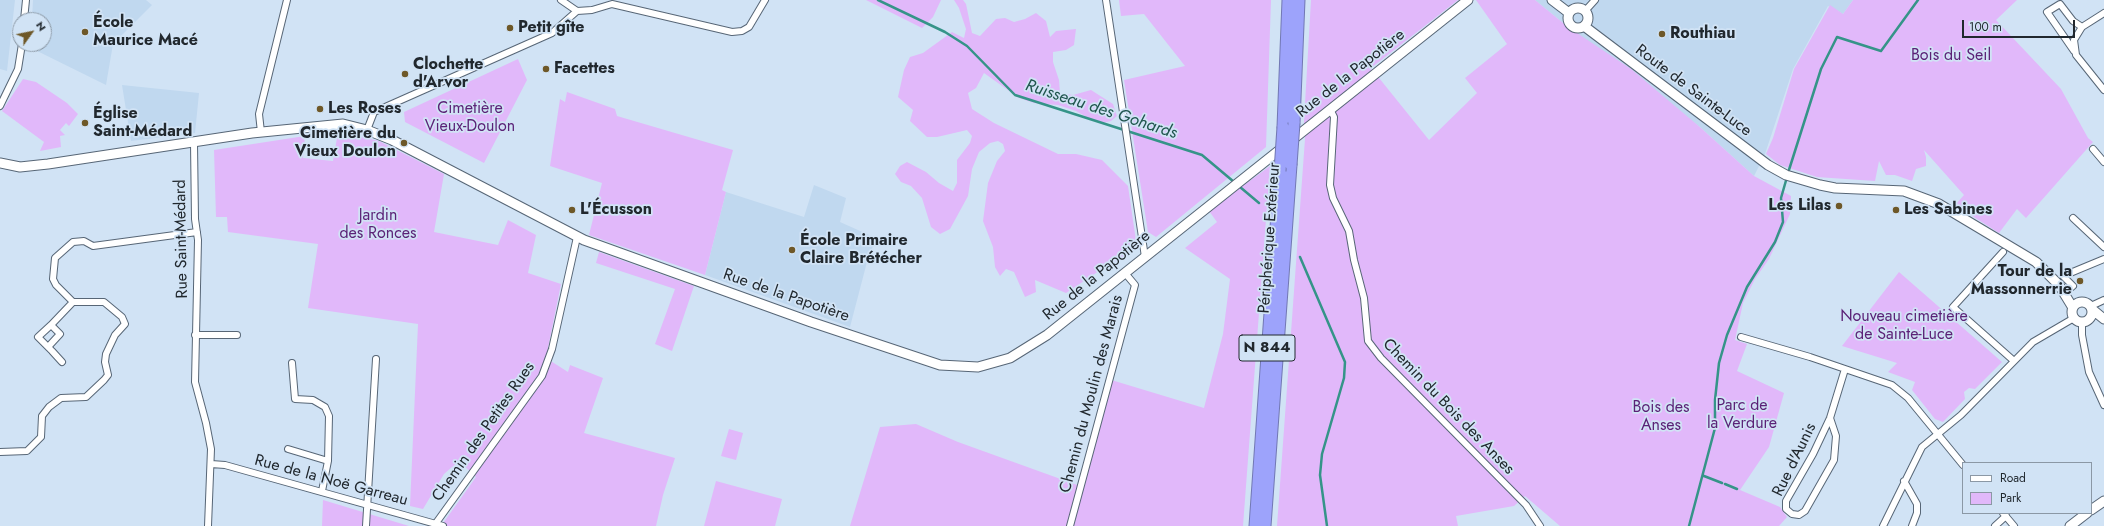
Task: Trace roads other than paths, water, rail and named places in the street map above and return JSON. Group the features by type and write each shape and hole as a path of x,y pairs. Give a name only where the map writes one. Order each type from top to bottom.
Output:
{"highway":[{"name":"N 844","path":"1254,526 1283,127 1288,0"},
{"name":"Périphérique Extérieur","path":"1265,526 1294,123 1299,0"}],"street":[{"path":"25,12 26,0"},
{"path":"261,132 259,114 287,0"},
{"path":"561,0 577,11"},
{"path":"367,130 374,112 552,33 577,11 592,10 612,4 732,32 742,31 749,27 765,0"},
{"path":"1106,0 1145,257"},
{"name":"Rue de la Papotière","path":"1,165 20,167 48,164 261,132 343,124 367,130 392,140 577,237 811,322 940,365 978,367 994,364 1028,348 1125,273 1468,0"},
{"path":"1552,0 1569,13"},
{"path":"1585,11 1594,0"},
{"path":"2082,27 2073,21 2060,4 2047,12 2104,90"},
{"path":"1576,8 1585,11 1588,20 1584,26 1576,28 1570,25 1568,19 1569,13 1576,8"},
{"path":"2075,52 2074,40 2082,27 2104,13"},
{"name":"Route de Sainte-Luce","path":"1584,26 1752,154 1786,175 1835,188 1913,193 1953,210 2008,244 2036,262 2059,285"},
{"path":"0,106 18,69 21,52"},
{"name":"Chemin du Bois des Anses","path":"1330,109 1334,117 1330,185 1333,198 1349,231 1354,260 1364,298 1368,341 1381,358 1526,505 1535,524"},
{"name":"Rue Saint-Médard","path":"194,143 194,219 197,232 195,382 209,435 211,464 208,526"},
{"path":"2093,149 2104,162"},
{"path":"2073,218 2104,248"},
{"path":"0,452 27,451 41,437 42,416 49,407 61,398 86,397 108,375 105,362 106,354 112,340 123,327 125,321 104,302 73,302 56,285 53,279 55,258 72,242 84,240 93,246 197,232"},
{"name":"Chemin des Petites Rues","path":"436,523 542,376 552,349 577,237"},
{"path":"2003,252 1953,307 2014,360"},
{"path":"2067,291 2073,286 2063,276 2104,259"},
{"name":"Chemin du Moulin des Marais","path":"1070,526 1135,285 1125,273"},
{"path":"2059,285 2080,301 2087,302 2092,312 2104,320"},
{"path":"2059,285 2073,308 2078,320 2090,372 2104,405"},
{"path":"1883,526 1922,447 1961,416 2033,342 2092,312 2104,300"},
{"path":"2073,308 2080,301"},
{"path":"62,362 38,337 73,302"},
{"path":"48,347 60,334 51,325"},
{"path":"195,335 237,335"},
{"path":"1741,337 1884,381 1898,389 1916,407 1962,464"},
{"path":"366,526 376,359"},
{"path":"292,363 295,399 313,400 325,407 329,416 328,461 322,492"},
{"name":"Rue d'Aunis","path":"1830,418 1836,436 1836,454 1834,460 1805,511 1799,516 1792,514 1786,508 1786,501 1813,454 1830,418 1845,369"},
{"path":"288,449 328,461"},
{"name":"Rue de la Noë Garreau","path":"211,464 224,465 443,526"},
{"path":"1904,481 1917,504 1917,513 1912,526"},
{"path":"2092,509 2104,501"},
{"path":"1995,526 2004,514 2014,526"},
{"path":"2065,526 2072,524 2086,514"}],"waterway":[{"name":"Ruisseau des Gohards","path":"878,0 945,32 967,46 1015,95 1202,155 1259,203"},
{"path":"1788,173 1821,69 1837,37 1881,51 1918,0"},
{"path":"1689,526 1715,428 1715,400 1719,363 1727,335 1747,287 1775,242 1783,222 1781,198 1787,177"},
{"name":"Ruisseau des Gohards","path":"1300,257 1345,362 1344,378 1322,454 1320,475 1327,526"},
{"path":"1704,476 1722,483"},
{"path":"1725,484 1737,489"}],"place":[{"name":"Petit gîte","path":"510,28"},
{"name":"École Maurice Macé","path":"85,32"},
{"name":"Routhiau","path":"1662,34"},
{"name":"Facettes","path":"546,69"},
{"name":"Clochette d'Arvor","path":"405,74"},
{"name":"Les Roses","path":"320,109"},
{"name":"Église Saint-Médard","path":"85,123"},
{"name":"Cimetière du Vieux Doulon","path":"404,143"},
{"name":"Les Lilas","path":"1839,206"},
{"name":"L'Écusson","path":"572,210"},
{"name":"Les Sabines","path":"1896,210"},
{"name":"École Primaire Claire Brétécher","path":"792,250"},
{"name":"Tour de la Massonnerrie","path":"2080,281"}],"park label":[{"name":"Bois du Seil","path":"1951,56"},
{"name":"Cimetière Vieux-Doulon","path":"470,118"},
{"name":"Jardin des Ronces","path":"378,225"},
{"name":"Nouveau cimetière de Sainte-Luce","path":"1904,326"},
{"name":"Parc de la Verdure","path":"1742,415"},
{"name":"Bois des Anses","path":"1661,417"}]}
